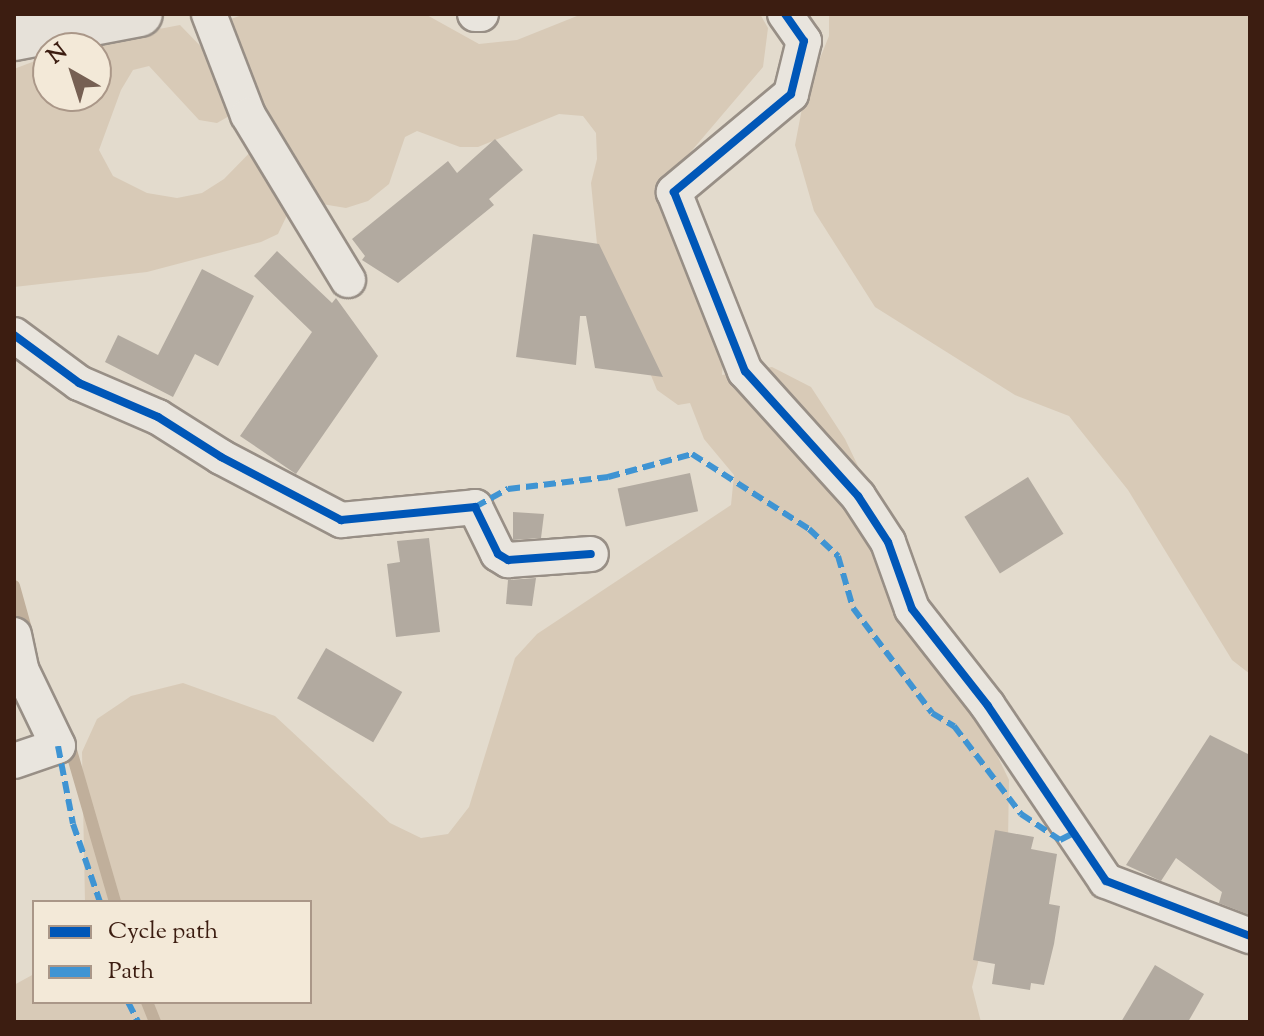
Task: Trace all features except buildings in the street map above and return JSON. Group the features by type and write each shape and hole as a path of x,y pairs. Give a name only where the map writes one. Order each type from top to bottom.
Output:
{"highway":[{"path":"14,38 140,14"}],"street":[{"path":"209,14 248,115 348,280"},
{"path":"475,14 481,14"},
{"path":"785,14 804,41 791,94 674,192 745,371 858,496 888,542 912,609 988,706 1106,881 1250,936"},
{"path":"14,335 79,383 158,417 341,520 475,507 498,554 508,560 591,554"},
{"path":"14,635 21,669 58,746 14,761"}],"shaded area":[{"path":"245,14 425,14 479,44 517,40 582,14 760,14 768,28 763,67 677,168 667,204 672,234 724,348 722,375 772,367 811,387 845,439 1009,780 1008,841 972,987 981,1022 14,1022 14,985 32,975 32,1004 312,1004 312,900 85,900 82,752 97,719 131,696 183,683 275,716 390,823 421,838 448,834 469,807 515,658 537,634 731,505 734,475 704,439 690,403 678,405 657,390 597,244 591,183 597,159 596,133 583,116 559,114 478,147 460,147 417,131 405,137 389,184 368,201 346,208 322,204 290,209 278,234 261,242 147,272 14,287 14,69 32,62 32,112 112,112 112,38 180,25 213,59 231,115 217,123 199,120 149,66 133,70 121,90 99,150 113,176 147,193 177,198 202,193 224,179 262,140 228,20"},
{"path":"829,14 1250,14 1250,674 1232,660 1128,490 1069,416 1015,395 875,307 814,211 795,145 804,98 829,36"}],"waterway":[{"path":"14,586 27,633"},
{"path":"68,740 114,900"},
{"path":"148,1004 155,1022"}],"marked path":[{"path":"475,507 508,489 608,477 692,454 809,529 838,556 853,608 932,713 954,726 1021,814 1060,840 1074,833"},
{"path":"58,746 73,824 99,900"},
{"path":"129,1004 138,1022"}],"cycle path":[{"path":"785,14 804,41 791,94 674,192 745,371 858,496 888,542 912,609 988,706 1106,881 1250,936"},
{"path":"14,335 79,383 158,417 221,457 341,520 475,507 498,554 508,560 591,554"}]}
